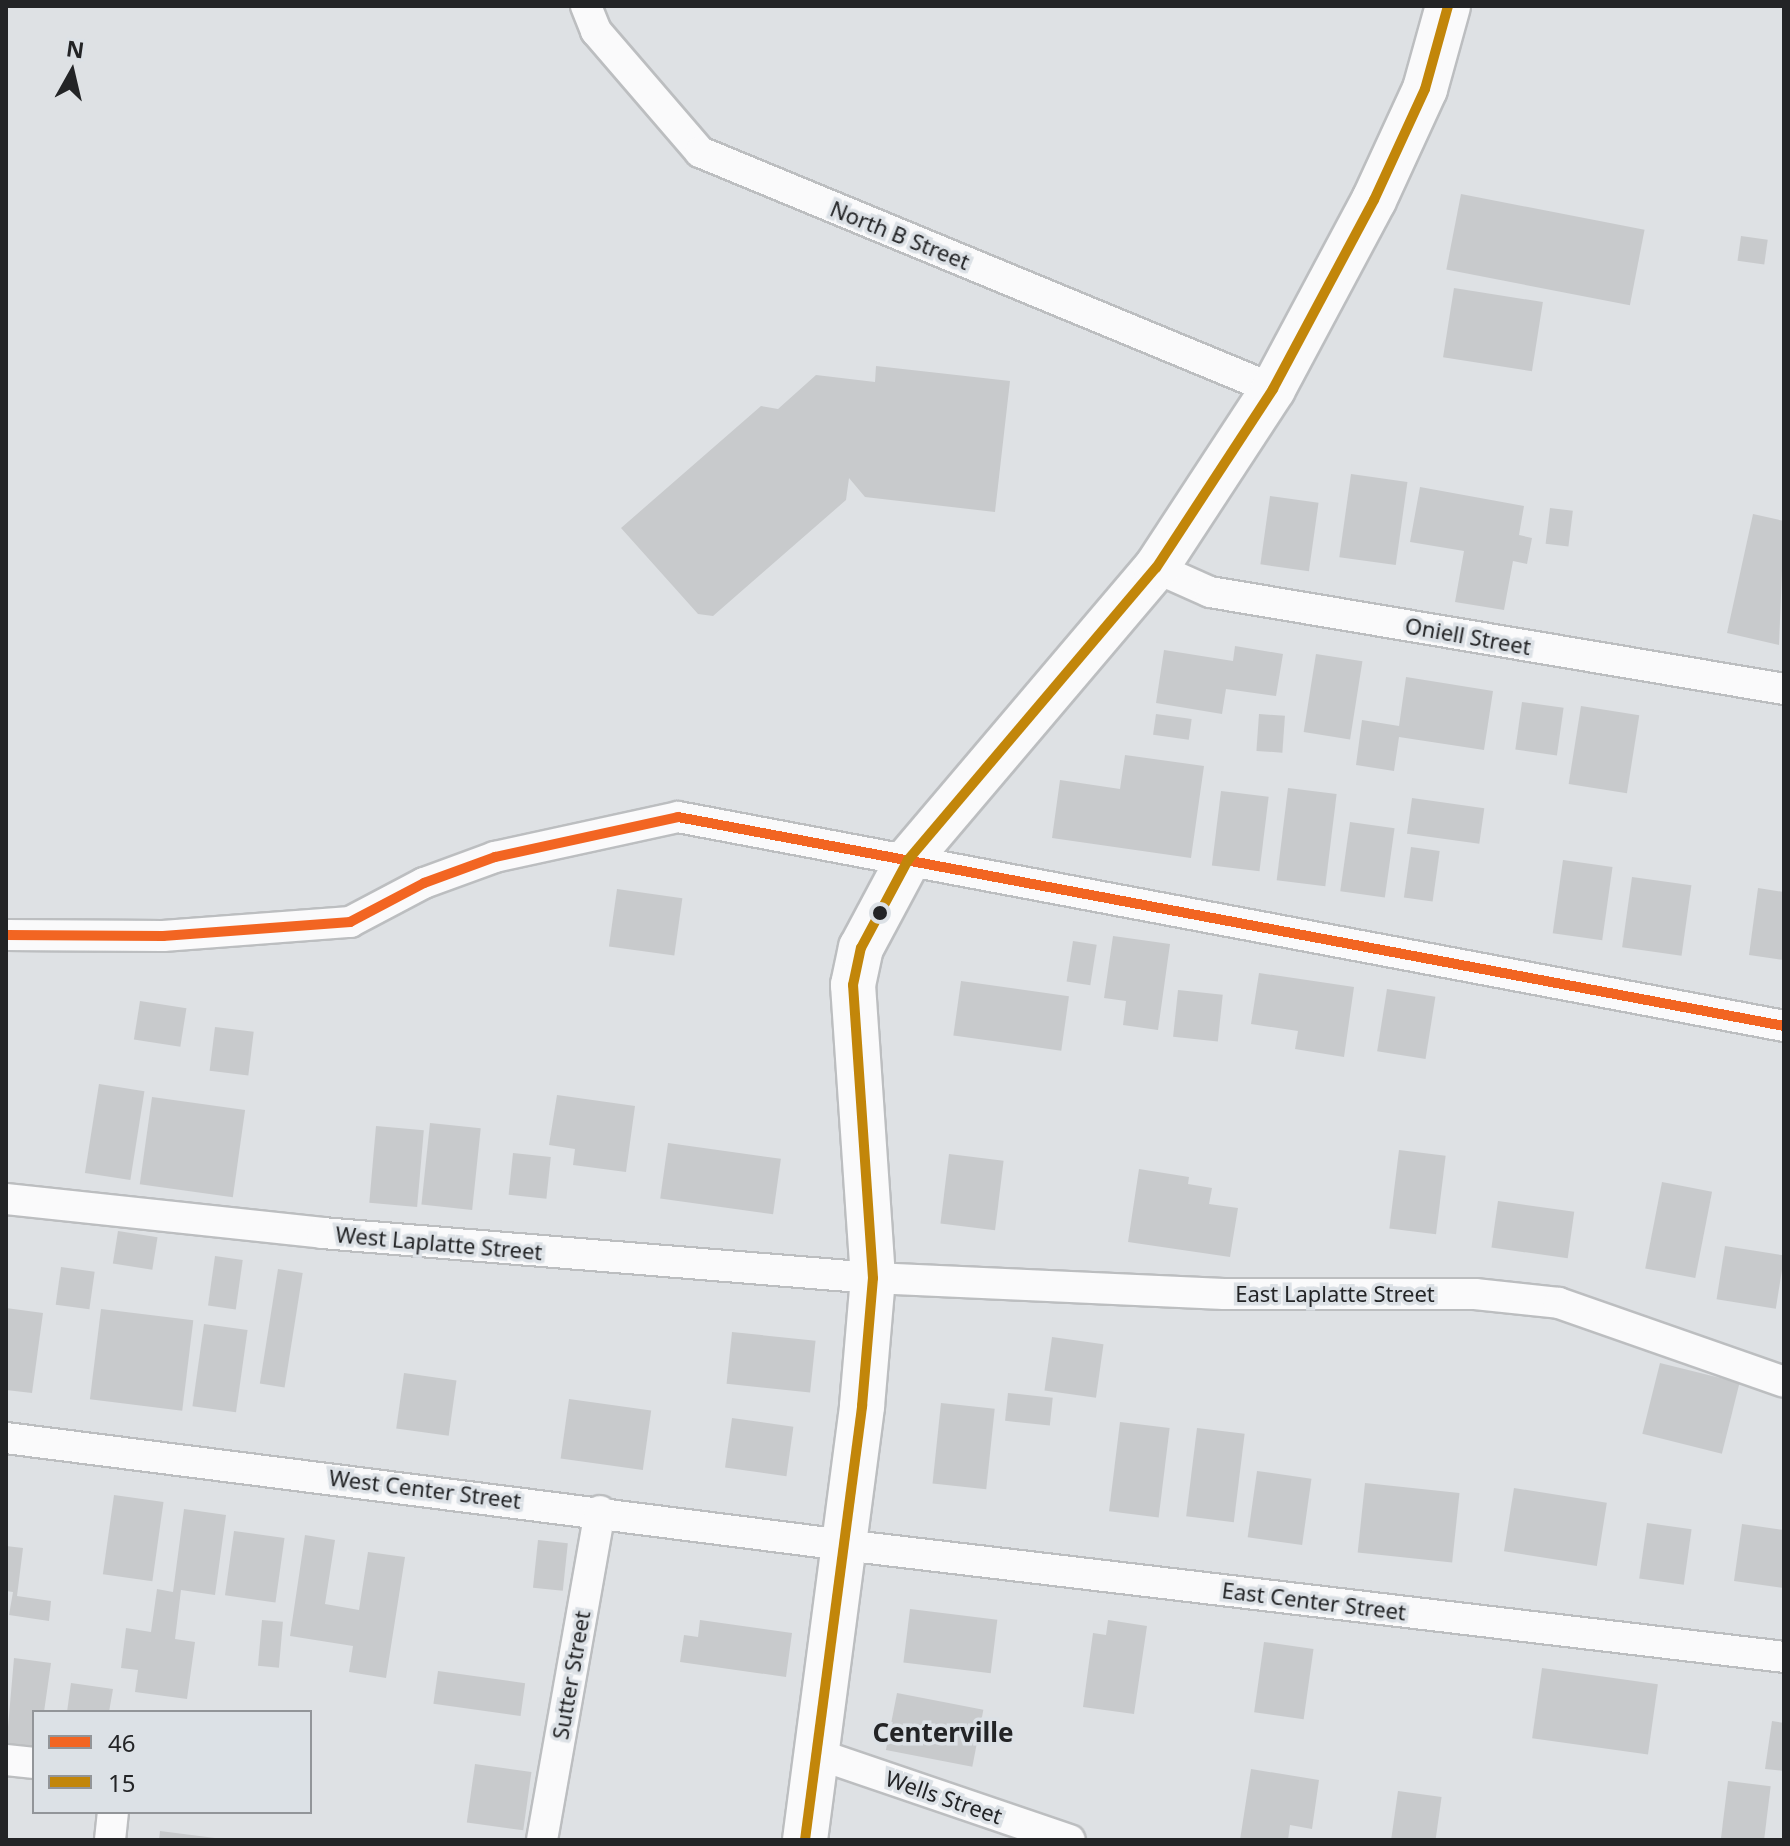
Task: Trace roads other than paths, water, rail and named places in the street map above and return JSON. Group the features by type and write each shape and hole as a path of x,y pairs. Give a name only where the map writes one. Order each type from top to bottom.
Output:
{"main road":[{"path":"805,1840 844,1545 873,1278 853,985 874,915 908,860 1156,568 1273,389 1394,158 1425,89 1448,6"}],"street":[{"name":"North B Street","path":"586,6 596,31 700,152 1273,389"},
{"name":"Oniell Street","path":"1156,568 1210,592 1784,689"},
{"path":"6,935 163,936 350,922 424,883 495,857 678,817 1784,1026"},
{"name":"West Laplatte Street","path":"6,1199 322,1233 873,1278"},
{"name":"East Laplatte Street","path":"873,1278 1224,1294 1475,1294 1545,1302 1784,1382"},
{"name":"West Center Street","path":"6,1438 600,1511 844,1545"},
{"name":"Sutter Street","path":"542,1840 600,1511"},
{"name":"East Center Street","path":"844,1545 1784,1657"},
{"name":"Wells Street","path":"817,1754 1070,1840"},
{"path":"6,1760 32,1763"},
{"path":"110,1840 113,1814"}],"district":[{"name":"Centerville","path":"943,1733"}]}
